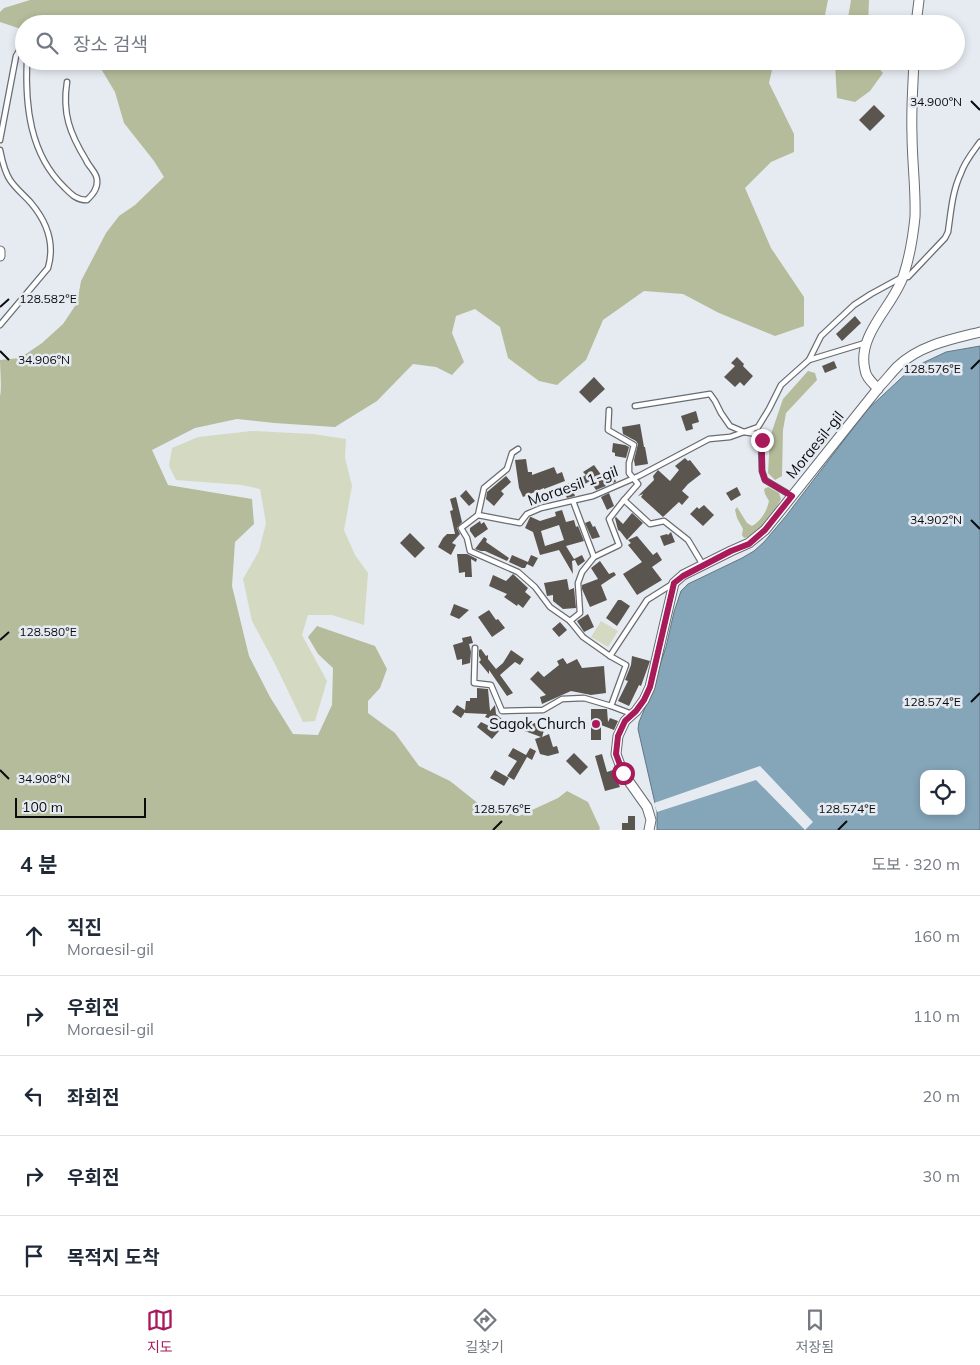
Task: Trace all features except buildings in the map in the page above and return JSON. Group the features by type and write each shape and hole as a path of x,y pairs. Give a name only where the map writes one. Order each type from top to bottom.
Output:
{"street":[{"path":"917,15 919,0"},
{"path":"878,388 864,371 867,343 874,326 904,276 912,242 915,216 912,134 914,70"},
{"path":"0,251 0,256"},
{"name":"Moraesil-gil","path":"674,583 703,565 749,544 765,530 878,388 899,366 912,356 937,343 980,332"},
{"path":"649,830 651,820 647,807 623,773 616,754 618,736 625,721 644,700 650,687 674,583"}],"lane":[{"path":"0,140 15,61"},
{"path":"27,70 29,115 33,137 41,157 60,184 76,198 87,200 96,189 98,182 96,175 76,143 69,126 65,97 67,82"},
{"path":"809,360 821,336 854,305 904,276 908,276 946,238 951,206 960,173 980,142"},
{"path":"0,150 3,166 10,181 31,203 42,219 49,232 51,244 48,268 0,325"},
{"name":"Moraesil 1-gil","path":"478,515 520,523 527,514 541,508 593,496 634,479 708,438 730,437 758,427 781,385 809,360 867,343"},
{"path":"635,406 710,394 720,413 730,426 744,432 756,434 762,440 762,471 765,480 792,496"},
{"path":"570,621 580,613 578,583 582,572 594,557 618,545 609,520 638,484 628,473 634,445 608,430 609,410"},
{"path":"518,449 512,453 507,469 484,488 478,515 460,528 468,538 470,550 518,572 536,587 550,607 570,621 583,637 626,665 612,706"},
{"path":"624,500 650,524 664,521 688,540 703,565"},
{"path":"572,501 594,557"},
{"path":"610,656 647,600 674,583"},
{"path":"475,648 474,684 491,685 502,711 543,710 562,699 584,698 633,714"}],"green space":[{"path":"30,0 828,0 825,15 15,15 15,27 0,22 0,12 4,8"},
{"path":"851,0 869,0 868,15 848,15"},
{"path":"102,70 772,70 769,83 794,134 794,152 771,162 745,188 771,248 804,297 804,326 775,336 719,313 683,294 644,291 603,320 586,360 557,385 539,381 508,358 500,327 475,309 456,316 452,333 464,362 452,375 436,367 413,364 377,401 335,427 237,419 195,428 152,450 168,485 252,499 254,524 235,542 232,586 249,656 270,697 293,734 318,735 332,705 333,668 318,654 308,637 317,626 375,646 387,669 380,688 368,701 368,713 395,733 419,766 450,781 484,808 519,816 558,798 567,791 588,802 600,828 599,830 0,830 0,360 20,358 42,343 63,324 77,303 81,281 106,233 119,216 135,205 164,177 124,123 115,92"},
{"path":"835,70 880,70 883,73 870,91 855,102 837,98"},
{"path":"808,371 815,373 817,380 786,413 783,430 782,476 775,480 768,473 770,437 783,399"},
{"path":"252,431 313,434 346,439 345,458 352,486 344,530 355,555 368,573 364,625 332,615 308,615 302,635 327,681 315,721 303,722 252,621 243,579 259,551 266,523 260,489 242,485 176,480 169,466 172,448 198,437"},
{"path":"768,487 779,493 781,499 762,528 751,536 744,538 742,535 743,529 735,510 737,507 747,523 752,526 755,524 763,515 768,505 769,501 764,489"},
{"path":"601,621 618,631 608,647 591,637"}],"water":[{"path":"980,346 980,830 657,830 657,812 638,729 666,647 681,591 688,584 754,551 764,542 867,410 912,368 946,352"}],"pier":[{"path":"760,766 813,822 805,830 756,780 657,812 654,803"}],"place":[{"name":"Sagok Church","path":"596,724"}],"route":[{"path":"623,773 616,754 618,736 625,721 636,711 650,687 674,583 683,576 731,551 749,544 765,530 792,496 765,480 762,471 762,440"}]}
